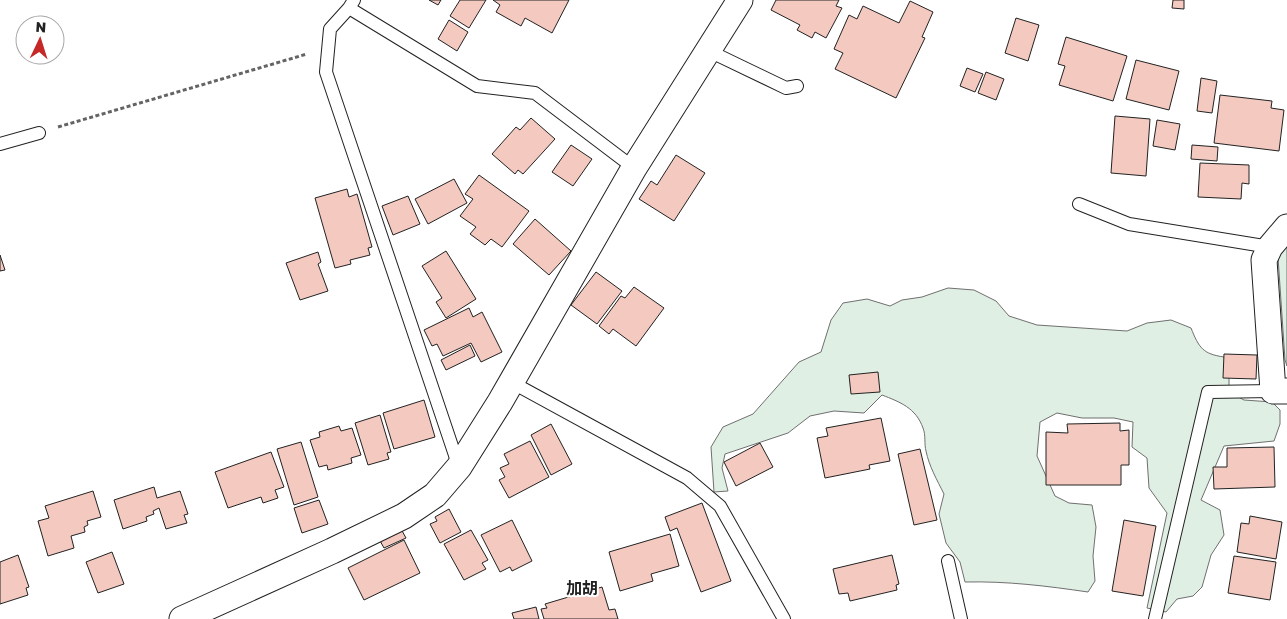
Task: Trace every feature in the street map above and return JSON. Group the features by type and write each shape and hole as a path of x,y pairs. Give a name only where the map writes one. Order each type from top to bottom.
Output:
{"street":[{"path":"182,619 404,516 435,494 459,467 511,382 634,168 740,0"},
{"path":"1280,391 1264,260 1270,247 1287,227"}],"lane":[{"path":"459,467 326,72 330,29 351,4 477,86 535,93 634,168"},
{"path":"709,51 786,88 797,86"},
{"path":"0,144 39,133"},
{"path":"1079,204 1129,224 1270,247"},
{"path":"511,382 687,478 720,506 784,619"},
{"path":"1154,619 1208,392 1280,391"},
{"path":"948,561 961,619"}],"path":[{"path":"39,133 327,48"}],"green space":[{"path":"1287,243 1287,366 1278,257"},
{"path":"948,288 974,290 996,301 1009,316 1037,325 1127,331 1147,323 1171,320 1191,328 1199,345 1206,352 1224,357 1229,378 1229,392 1244,400 1272,402 1280,410 1280,424 1274,441 1224,446 1201,500 1220,510 1224,535 1211,555 1202,587 1193,596 1177,599 1166,612 1147,608 1167,513 1149,488 1147,458 1132,447 1133,422 1114,418 1082,418 1057,413 1040,422 1037,456 1055,496 1069,503 1092,505 1096,527 1093,556 1095,581 1088,592 1027,584 965,582 960,562 946,543 939,514 944,494 929,462 925,448 924,431 920,421 907,407 882,395 864,413 834,411 810,416 788,433 725,454 722,468 728,491 714,492 711,447 723,427 753,414 799,362 821,352 831,320 843,303 867,299 890,306 902,300 922,297"}],"building":[{"path":"429,0 441,0 438,5"},
{"path":"460,0 486,0 469,28 450,16"},
{"path":"493,0 569,0 552,33 525,18 521,26 496,12 500,5"},
{"path":"776,0 839,0 836,6 842,8 826,38 815,32 812,38 797,30 800,25 771,10"},
{"path":"1173,0 1184,0 1184,9 1172,8"},
{"path":"910,1 933,12 922,37 925,38 896,98 835,69 843,53 834,49 849,15 857,19 863,6 899,23"},
{"path":"1016,18 1039,25 1028,61 1005,53"},
{"path":"449,20 468,32 457,51 438,39"},
{"path":"1066,37 1127,56 1113,101 1059,85 1065,66 1058,64"},
{"path":"1136,60 1179,71 1169,110 1126,99"},
{"path":"967,68 983,74 975,92 960,86"},
{"path":"986,72 1004,79 996,100 978,93"},
{"path":"1201,78 1217,81 1212,113 1197,111"},
{"path":"1220,95 1272,101 1271,108 1284,110 1279,151 1214,143"},
{"path":"1115,116 1150,119 1146,176 1111,173"},
{"path":"531,118 555,139 523,174 518,170 515,174 492,154 516,127 520,130"},
{"path":"1157,120 1180,124 1175,150 1153,146"},
{"path":"571,145 592,159 573,186 552,172"},
{"path":"1192,145 1218,147 1217,161 1191,159"},
{"path":"676,155 705,173 674,221 639,199 651,181 657,185"},
{"path":"1200,163 1249,165 1249,184 1242,183 1241,199 1198,197"},
{"path":"479,175 529,211 502,247 491,239 485,245 470,234 476,227 460,216 473,199 465,194"},
{"path":"454,179 467,203 428,224 415,199"},
{"path":"347,189 349,197 357,194 372,247 368,248 370,255 350,260 351,264 335,268 315,198"},
{"path":"408,196 420,224 393,235 382,206"},
{"path":"535,219 571,251 549,275 513,244"},
{"path":"446,251 476,299 446,318 436,302 442,298 422,266"},
{"path":"318,252 321,262 318,264 328,291 300,300 286,263"},
{"path":"0,255 5,270 0,271"},
{"path":"596,272 622,291 597,324 571,305"},
{"path":"634,287 664,308 636,346 613,329 609,334 599,326 621,296 625,298"},
{"path":"469,308 473,317 482,312 502,352 481,362 471,343 443,356 437,344 432,346 424,330"},
{"path":"470,345 475,356 446,370 441,360"},
{"path":"1224,354 1257,355 1256,379 1223,378"},
{"path":"878,372 880,392 851,394 849,375"},
{"path":"424,400 435,437 394,449 383,413"},
{"path":"380,415 391,452 387,453 389,459 368,465 355,423"},
{"path":"881,418 890,461 869,465 870,469 825,478 817,438 828,436 826,428"},
{"path":"1120,423 1120,431 1129,430 1129,465 1121,465 1121,485 1046,485 1046,432 1068,433 1067,424"},
{"path":"551,424 572,464 551,475 531,435"},
{"path":"339,426 341,431 352,428 361,455 351,458 352,463 328,470 327,465 319,467 310,440 320,437 319,432"},
{"path":"530,441 549,477 509,498 499,480 505,477 500,468 509,464 504,454"},
{"path":"301,442 318,497 294,505 277,449"},
{"path":"760,443 773,467 736,486 724,462"},
{"path":"1274,447 1275,487 1214,489 1213,467 1227,467 1227,448"},
{"path":"920,449 937,520 914,525 898,454"},
{"path":"271,452 284,487 275,490 278,498 263,503 261,497 228,508 215,472"},
{"path":"154,487 157,498 180,491 188,514 184,515 187,523 166,529 159,508 153,511 154,514 146,517 147,521 123,529 114,500"},
{"path":"93,491 101,517 87,521 88,525 84,527 85,532 71,536 74,548 48,556 38,521 49,518 45,506"},
{"path":"319,500 328,524 302,533 294,508"},
{"path":"702,503 731,581 701,592 677,528 670,531 665,517"},
{"path":"449,509 461,532 440,543 430,524 437,521 435,517"},
{"path":"1250,516 1282,522 1276,559 1237,552 1241,523 1249,524"},
{"path":"512,520 532,561 512,571 510,567 500,572 481,535"},
{"path":"1124,520 1156,526 1143,596 1112,591"},
{"path":"401,529 406,538 384,548 379,539"},
{"path":"471,530 488,560 482,563 486,569 464,580 444,544"},
{"path":"670,534 679,566 651,574 653,581 620,591 609,552"},
{"path":"404,540 420,573 364,600 348,568"},
{"path":"112,552 124,584 98,593 86,562"},
{"path":"18,555 29,587 26,588 28,595 0,604 0,562"},
{"path":"892,555 899,584 896,585 897,590 850,601 848,593 839,594 833,569"},
{"path":"1234,556 1276,562 1270,600 1228,593"},
{"path":"602,587 609,610 615,609 618,619 544,619 541,609 547,608 545,604"},
{"path":"536,607 539,619 514,619 512,613"}],"district":[{"name":"加胡","path":"582,588"}]}
